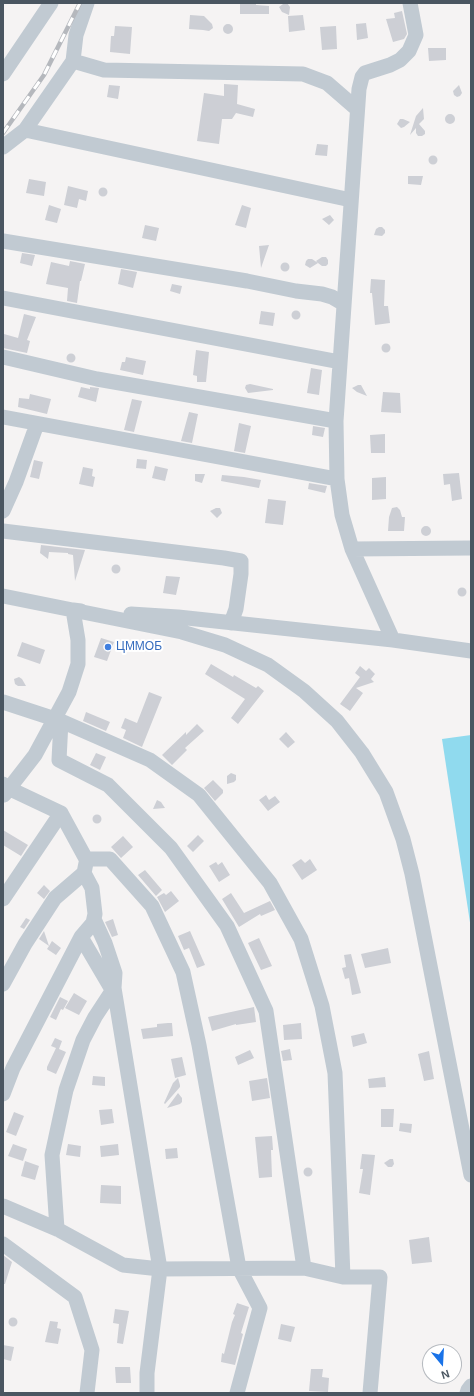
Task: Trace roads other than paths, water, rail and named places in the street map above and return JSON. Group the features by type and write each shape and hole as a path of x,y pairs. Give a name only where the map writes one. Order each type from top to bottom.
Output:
{"street":[{"path":"3,74 51,3"},
{"path":"3,147 25,130 73,60 76,35 86,3"},
{"path":"393,640 352,549 342,515 337,479 336,421 359,89 362,77 365,73 400,60 409,51 416,35 410,3"},
{"path":"73,60 104,70 303,74 327,84 357,109"},
{"path":"25,130 351,200"},
{"path":"3,241 247,281 296,291 322,294 332,297 344,304"},
{"path":"3,298 340,362"},
{"path":"3,357 97,379 336,421"},
{"path":"3,418 337,479"},
{"path":"3,511 10,480 37,424"},
{"path":"3,531 240,561 241,574 236,609 231,622"},
{"path":"352,549 471,548"},
{"path":"3,596 182,632 226,645 268,665 304,691 332,716 362,753 386,792 405,846 471,1176"},
{"path":"73,610 231,622 393,640 471,651"},
{"path":"3,1094 13,1068 81,937 93,923 94,919 95,905 92,888 85,866 61,813 5,789 35,755 58,720 69,692 78,664 78,640 73,610"},
{"path":"3,702 58,720 150,760 199,795 270,883 301,939 322,1006 335,1073 343,1277"},
{"path":"58,720 59,760 108,785 171,848 227,926 266,1011 304,1268"},
{"path":"3,899 61,813"},
{"path":"3,984 25,944 54,898 85,866 110,859 152,906 183,972 199,1045 239,1268 260,1308 237,1393"},
{"path":"94,919 115,973 114,988 160,1269 147,1373 147,1393"},
{"path":"81,937 111,988 114,988"},
{"path":"57,1229 52,1155 66,1090 83,1040 95,1017 114,988"},
{"path":"3,1206 57,1229 122,1265 160,1269 304,1268 343,1277 380,1277 370,1393"},
{"path":"3,1244 75,1297 92,1350 87,1393"},
{"path":"467,1393 471,1386"}],"water":[{"path":"471,735 471,929 442,739"}],"railway":[{"path":"3,133 44,75 80,3"}],"place":[{"name":"ЦММОБ","path":"108,647"}]}
